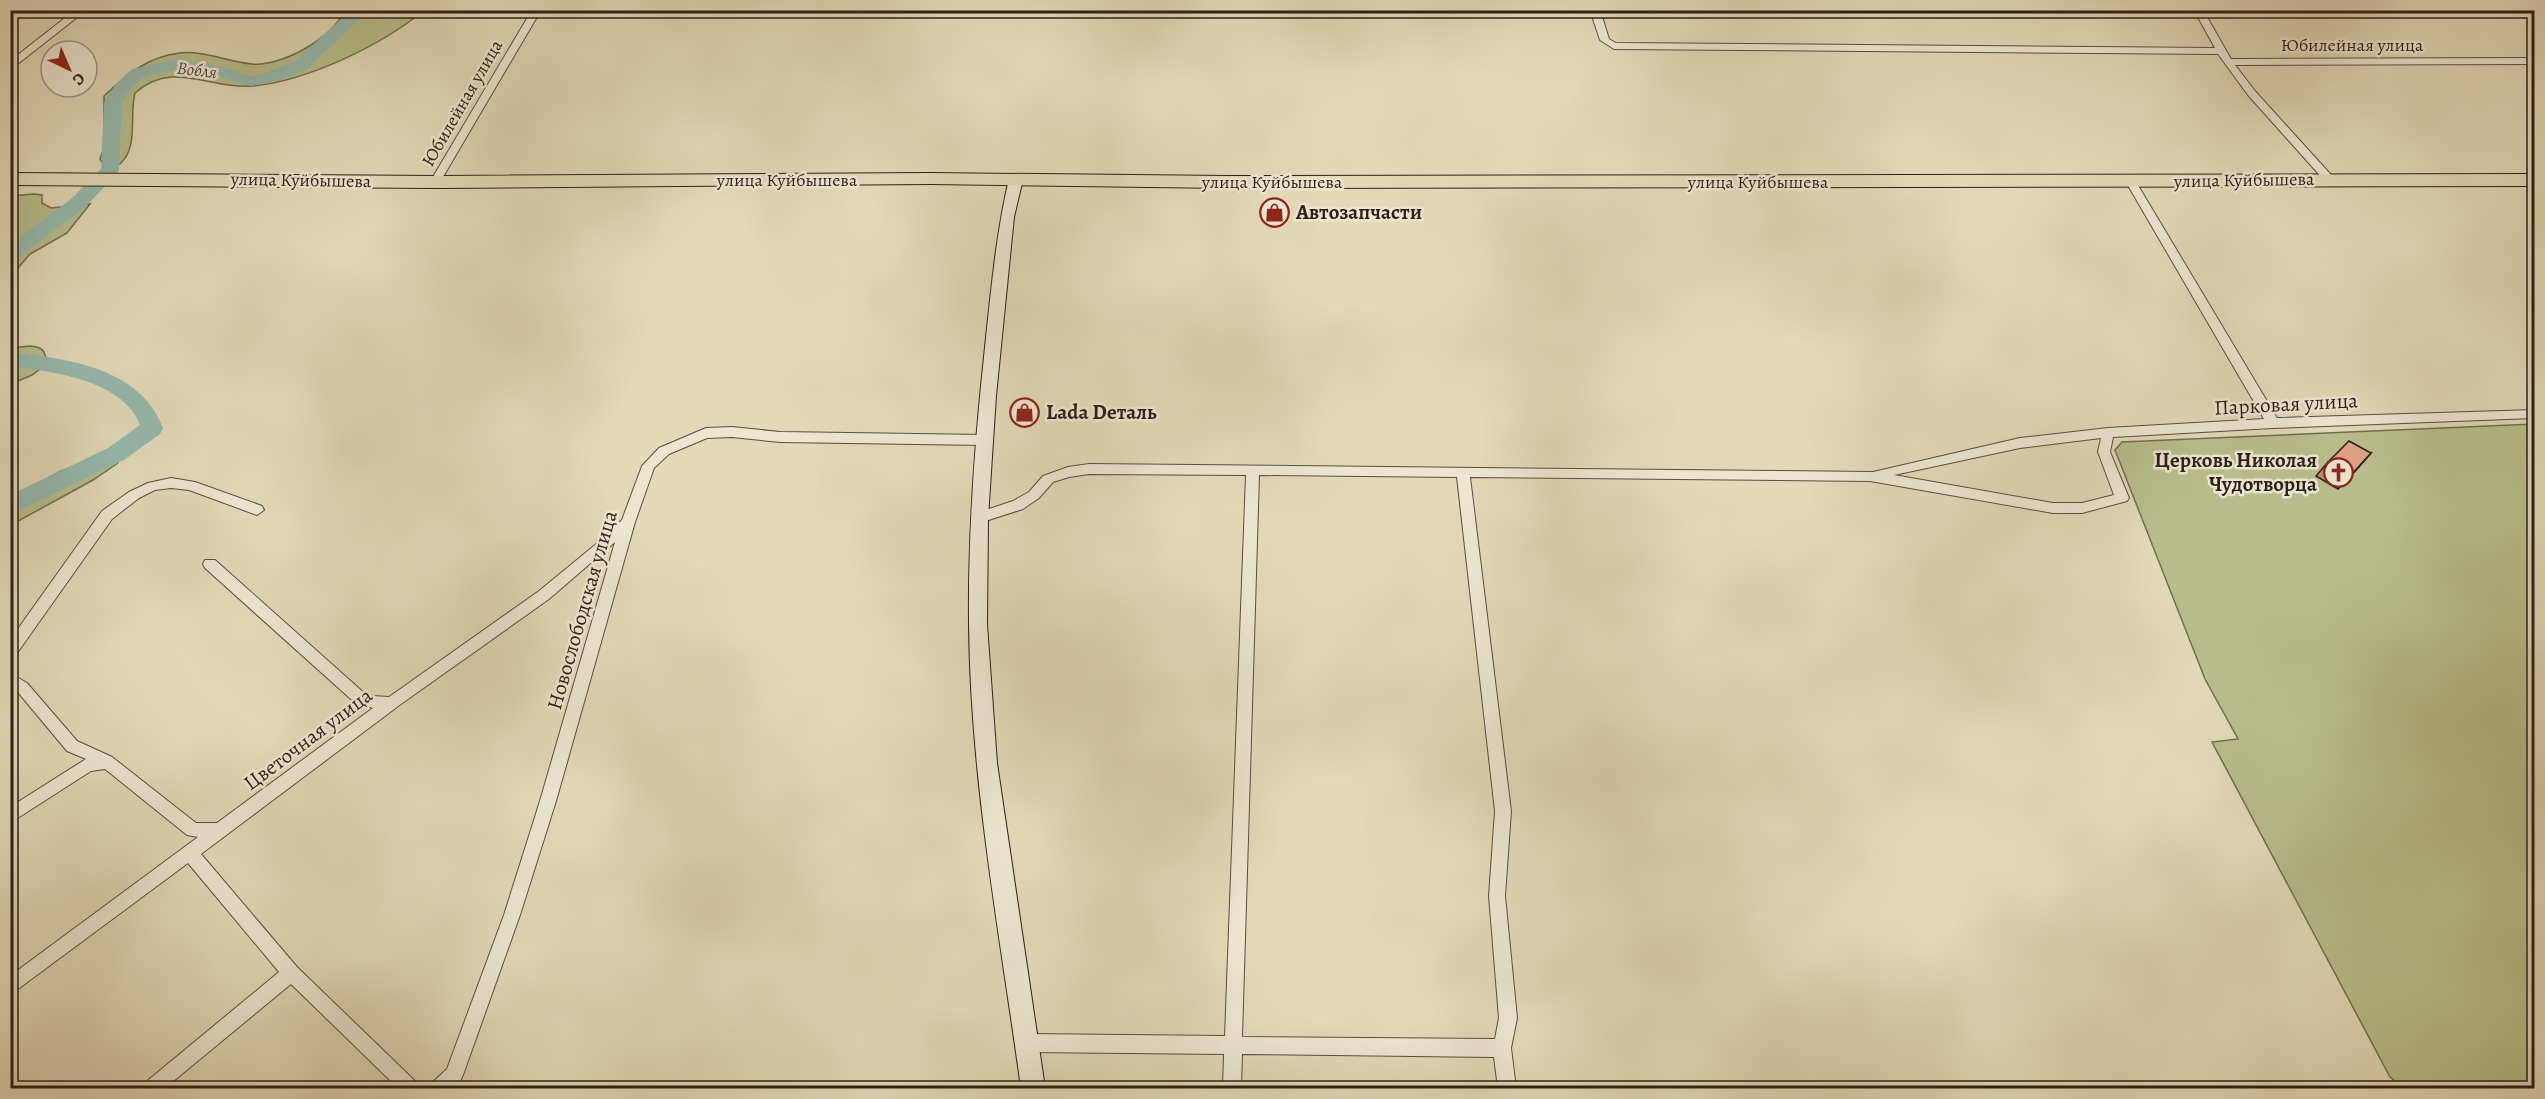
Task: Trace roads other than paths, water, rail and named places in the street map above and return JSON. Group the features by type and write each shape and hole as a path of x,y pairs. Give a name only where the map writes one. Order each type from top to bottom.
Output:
{"highway":[{"name":"улица Куйбышева","path":"10,179 138,178 435,182 1016,178 1226,182 2535,180"}],"street":[{"path":"10,67 28,50 75,15 74,10"},
{"name":"Юбилейная улица","path":"435,182 537,10"},
{"path":"1595,10 1605,40 1614,46 2221,51"},
{"path":"2198,10 2245,89 2308,153 2329,179"},
{"name":"Юбилейная улица","path":"2228,62 2535,61"},
{"path":"1016,178 1007,217 985,440 979,518 978,624 987,763 1003,894 1034,1089"},
{"path":"2130,182 2273,423"},
{"name":"Парковая улица","path":"1870,476 2020,443 2108,433 2273,423 2535,414"},
{"name":"Новослободская улица","path":"439,1089 454,1082 512,915 548,801 628,522 648,466 664,451 706,433 732,432 791,437 985,440"},
{"path":"979,518 1018,505 1034,495 1048,479 1068,471 1089,469 1870,476 2053,508 2082,508 2122,498 2104,452 2108,433"},
{"path":"1232,1089 1253,471"},
{"path":"1463,473 1503,811 1497,896 1508,1018 1502,1048 1507,1089"},
{"path":"10,652 107,514 134,495 153,486 171,483 190,485 257,510"},
{"name":"Цветочная улица","path":"10,987 478,640 513,619 594,557 628,522"},
{"path":"210,564 358,697 373,702 392,703"},
{"path":"10,679 22,687 72,746 107,762 193,830 220,830"},
{"path":"10,816 88,765 107,762"},
{"path":"190,852 291,974 410,1089"},
{"path":"152,1089 291,974"},
{"path":"1028,1043 1502,1048"}],"waterway":[{"name":"Вобля","path":"10,254 77,204 110,170 113,103 121,89 138,73 175,65 218,71 251,81 274,76 301,65 361,10"},
{"name":"Вобля","path":"10,359 65,366 108,383 140,407 148,417 152,428 116,454 10,506"}],"place":[{"name":"Автозапчасти","path":"1275,212"},
{"name":"Lada Dеталь","path":"1025,412"},
{"name":"Церковь Николая Чудотворца","path":"2338,472"}]}
